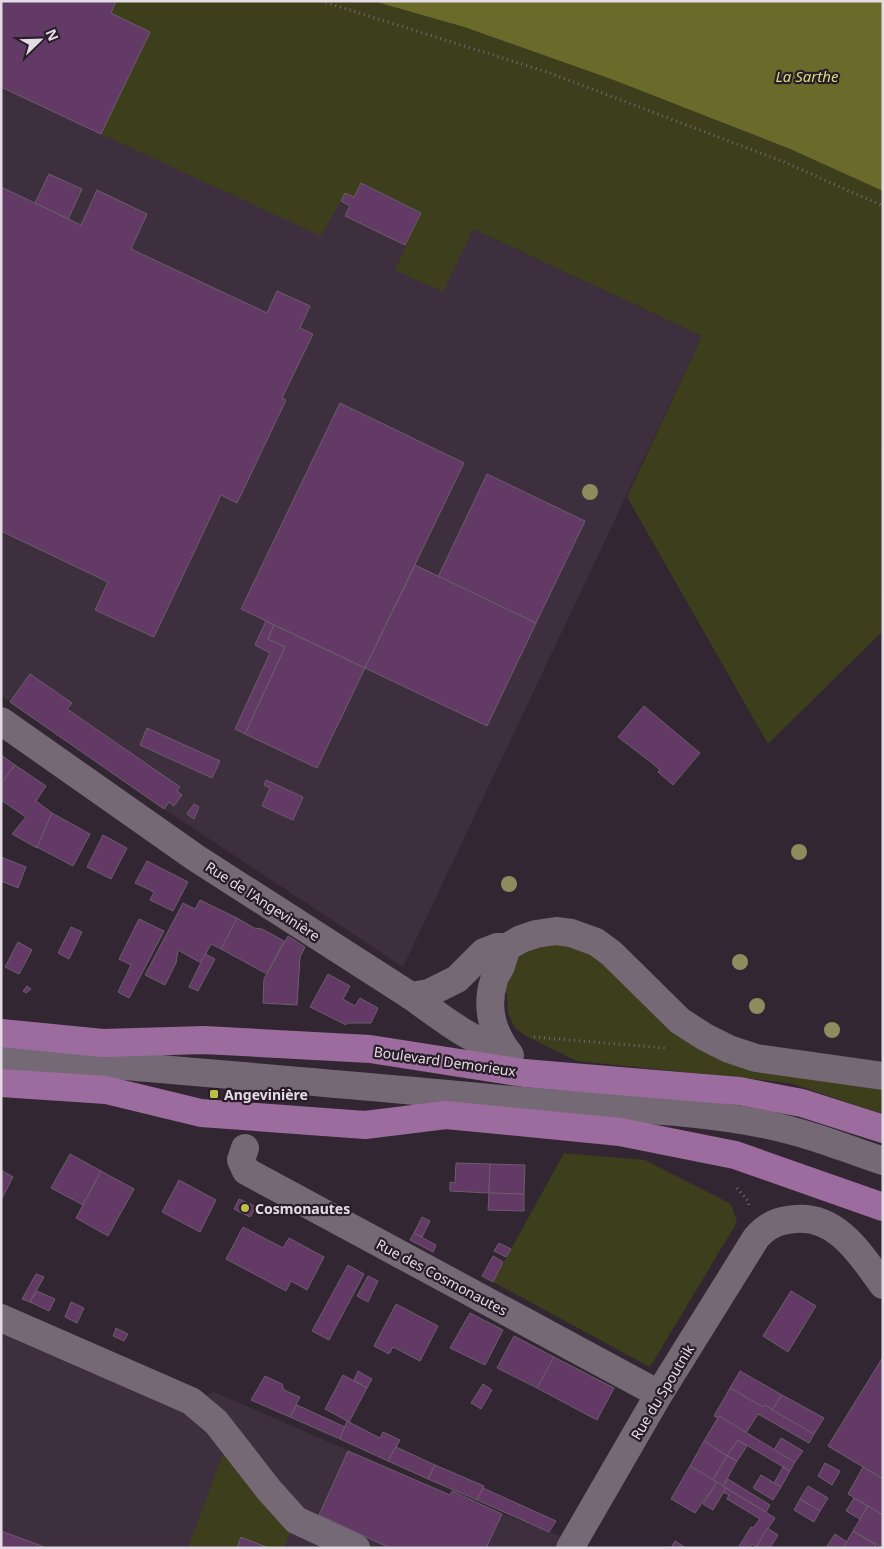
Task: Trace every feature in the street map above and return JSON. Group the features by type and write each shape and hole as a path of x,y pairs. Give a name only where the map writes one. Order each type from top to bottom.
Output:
{"main road":[{"name":"Boulevard Demorieux","path":"1,1033 103,1043 204,1040 370,1049 524,1073 748,1092 802,1103 883,1129"},
{"path":"1,1083 106,1090 201,1113 364,1125 446,1115 610,1131 735,1155 883,1207"},
{"path":"735,1155 766,1152 883,1190"}],"street":[{"name":"Rue de l'Angevinière","path":"1,722 196,858 444,1019 473,1037 487,1043 500,1042"},
{"path":"411,996 429,993 464,974 484,952 497,947 507,947 521,939 536,934 556,931 584,937 596,942 611,953 680,1021 728,1049 756,1058 883,1076"},
{"path":"507,947 494,980 491,996 492,1021 500,1042 524,1073"},
{"path":"1,1055 368,1085 530,1102 661,1110 776,1126 803,1133 883,1161"},
{"name":"Rue des Cosmonautes","path":"245,1148 241,1160 246,1171 659,1394"},
{"name":"Rue du Spoutnik","path":"570,1548 659,1394 764,1228 777,1222 806,1218 826,1223 842,1234 879,1276"},
{"path":"1,1318 191,1401 216,1422 269,1490 296,1520 356,1548"}],"path":[{"path":"321,1 547,72 775,159 883,206"},
{"path":"526,1036 669,1048"}],"shaded area":[{"path":"1,1 258,1 473,229 702,336 403,967 164,809 1,696"},
{"path":"116,1 373,1 464,27 611,79 790,149 883,191 881,633 768,744 627,497 702,336 473,229 443,292 395,270 421,213 361,183 354,197 345,193 321,236 101,134 150,32 111,13"},
{"path":"571,933 705,1037 883,1072 883,1114 790,1083 577,1061 526,1036 515,1028 508,1013 507,994 494,980 507,947"},
{"path":"564,1153 645,1160 731,1204 737,1222 650,1367 493,1282"},
{"path":"1,1318 191,1401 214,1392 450,1495 452,1491 502,1514 574,1541 570,1548 1,1548"},
{"path":"229,1438 296,1520 284,1548 269,1548 243,1538 239,1548 188,1548"}],"water":[{"name":"La Sarthe","path":"373,1 883,1 883,191 790,149 611,79 464,27"}],"building":[{"path":"1,1 116,1 111,13 150,32 101,134 1,87"},
{"path":"49,174 82,189 68,219 35,203"},
{"path":"361,183 421,213 405,245 345,216 350,206 341,201 345,193 354,197"},
{"path":"1,187 81,225 97,190 147,214 131,249 267,313 277,291 310,306 300,328 313,334 282,398 286,400 237,503 221,495 154,637 95,610 108,582 1,531"},
{"path":"340,403 464,463 365,668 241,609"},
{"path":"487,474 585,521 536,623 438,577"},
{"path":"415,565 536,623 487,726 365,668"},
{"path":"266,621 274,625 268,639 285,647 245,734 235,729 270,653 255,645"},
{"path":"274,625 365,668 317,768 245,734 285,647 268,639"},
{"path":"30,674 72,703 67,709 180,787 177,791 182,795 174,806 169,802 164,809 10,702"},
{"path":"644,706 700,753 673,785 658,772 660,770 652,763 618,737"},
{"path":"147,728 220,761 212,778 140,745"},
{"path":"1,755 15,765 1,784"},
{"path":"15,765 46,786 36,801 52,813 37,848 12,834 26,817 1,800 1,784"},
{"path":"266,780 303,797 293,820 262,806 270,788 264,785"},
{"path":"194,804 199,807 194,819 187,814"},
{"path":"52,813 90,834 73,866 37,847"},
{"path":"103,835 127,848 111,879 87,867"},
{"path":"1,857 26,867 18,888 1,881"},
{"path":"147,861 188,882 173,911 150,900 154,892 135,883"},
{"path":"200,900 237,918 221,949 211,944 201,963 178,950 176,963 165,985 145,975 183,903 195,909"},
{"path":"237,918 254,928 262,929 284,941 267,974 221,949"},
{"path":"139,919 164,931 129,998 118,992 131,965 119,959"},
{"path":"71,927 82,932 69,959 58,953"},
{"path":"288,936 305,947 300,957 297,1005 263,1003 264,979"},
{"path":"18,942 32,950 19,974 5,967"},
{"path":"205,954 215,959 198,991 189,987"},
{"path":"328,974 350,986 343,999 355,1006 360,998 378,1008 371,1023 347,1023 346,1025 310,1007"},
{"path":"27,986 31,989 26,993 23,991"},
{"path":"70,1154 101,1171 83,1205 51,1188"},
{"path":"456,1163 490,1164 489,1193 450,1191 450,1182 455,1183"},
{"path":"490,1164 525,1165 524,1194 489,1193"},
{"path":"1,1170 13,1177 1,1200"},
{"path":"101,1171 134,1189 108,1236 76,1218"},
{"path":"179,1180 216,1200 200,1232 162,1212"},
{"path":"489,1193 524,1194 524,1211 488,1210"},
{"name":"Cosmonautes","path":"239,1199 256,1207 250,1217 234,1209"},
{"path":"422,1217 430,1221 422,1237 414,1233"},
{"path":"243,1227 283,1248 289,1238 324,1257 307,1290 291,1281 286,1291 226,1259"},
{"path":"414,1233 436,1245 433,1252 410,1240"},
{"path":"499,1243 511,1249 506,1257 494,1251"},
{"path":"493,1256 503,1262 493,1282 482,1276"},
{"path":"348,1265 364,1274 329,1340 312,1331"},
{"path":"36,1274 44,1277 30,1302 22,1299"},
{"path":"368,1276 378,1281 368,1302 357,1296"},
{"path":"37,1291 55,1299 49,1311 30,1302"},
{"path":"791,1291 816,1306 788,1352 763,1336"},
{"path":"71,1302 84,1308 77,1323 65,1317"},
{"path":"396,1304 438,1326 420,1361 393,1347 389,1354 374,1346"},
{"path":"470,1313 503,1330 485,1365 450,1348"},
{"path":"116,1328 128,1334 124,1341 113,1336"},
{"path":"514,1336 554,1357 537,1388 497,1368"},
{"path":"554,1357 614,1388 597,1420 537,1388"},
{"path":"883,1357 883,1479 828,1446"},
{"path":"358,1371 372,1379 367,1388 354,1380"},
{"path":"740,1371 782,1395 772,1410 765,1405 763,1407 730,1388"},
{"path":"343,1375 367,1388 349,1422 325,1409"},
{"path":"265,1376 282,1384 284,1390 300,1397 290,1417 251,1400"},
{"path":"483,1384 492,1390 481,1409 471,1403"},
{"path":"730,1388 763,1407 765,1405 814,1434 809,1443 758,1414 746,1433 719,1416 718,1418 714,1416"},
{"path":"782,1395 824,1418 814,1434 772,1410"},
{"path":"297,1405 345,1427 340,1439 290,1417"},
{"path":"719,1416 795,1462 790,1471 738,1440 727,1456 704,1441"},
{"path":"347,1421 380,1438 383,1432 400,1440 388,1461 340,1439"},
{"path":"781,1438 803,1451 795,1462 774,1450"},
{"path":"738,1440 747,1446 737,1461 727,1456"},
{"path":"704,1441 727,1456 713,1480 690,1466"},
{"path":"396,1447 435,1465 428,1479 388,1461"},
{"path":"348,1451 450,1495 452,1491 502,1514 486,1548 390,1548 319,1515"},
{"path":"727,1456 737,1461 723,1486 713,1480"},
{"path":"825,1463 840,1471 832,1485 818,1476"},
{"path":"435,1465 484,1486 477,1500 428,1479"},
{"path":"690,1466 717,1482 695,1513 671,1499"},
{"path":"783,1467 790,1471 781,1487 774,1483"},
{"path":"863,1467 883,1479 883,1515 848,1494"},
{"path":"761,1475 781,1487 773,1500 753,1488"},
{"path":"728,1479 770,1505 766,1512 723,1486"},
{"path":"717,1482 726,1488 713,1510 703,1504"},
{"path":"808,1486 828,1498 820,1511 800,1499"},
{"path":"483,1488 556,1521 549,1532 477,1500"},
{"path":"726,1488 775,1518 756,1547 752,1544 749,1548 738,1548 751,1527 753,1528 760,1519 727,1499 729,1495 723,1492"},
{"path":"854,1498 868,1506 860,1519 846,1511"},
{"path":"800,1499 820,1511 814,1522 794,1510"},
{"path":"868,1506 883,1515 883,1548 853,1531"},
{"path":"767,1528 778,1535 770,1548 756,1548"},
{"path":"1,1531 47,1548 1,1548"},
{"path":"853,1531 876,1545 875,1548 843,1548"},
{"path":"835,1534 847,1542 843,1548 826,1548"},
{"path":"241,1537 243,1538 269,1548 237,1548"},
{"path":"675,1541 686,1548 671,1548"}],"place":[{"name":"Angevinière","path":"214,1094"},
{"name":"Cosmonautes","path":"245,1208"}]}
